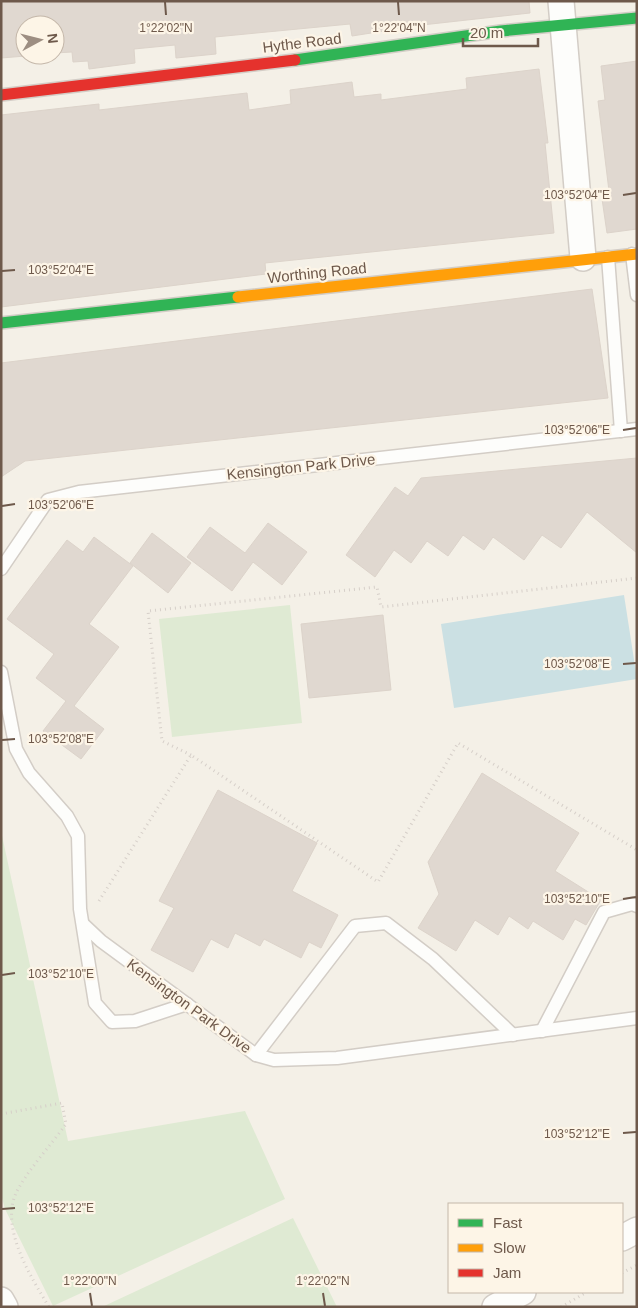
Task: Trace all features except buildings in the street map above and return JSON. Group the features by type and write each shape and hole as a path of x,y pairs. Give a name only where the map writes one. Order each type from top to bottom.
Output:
{"street":[{"name":"Hythe Road","path":"1,95 294,60 562,13 637,18"},
{"path":"562,13 583,258"},
{"name":"Worthing Road","path":"1,323 583,258 634,254"},
{"path":"623,1237 637,1230"},
{"path":"495,1307 521,1293"},
{"path":"1,1300 5,1307"}],"lane":[{"path":"634,254 637,295"},
{"path":"608,257 621,431"},
{"name":"Kensington Park Drive","path":"1,569 48,500 79,492 637,429"},
{"path":"1,672 16,749 29,773 67,816 78,836 80,908 95,1004 112,1022 135,1021 187,1004"},
{"path":"542,1031 604,912 632,904 637,906"},
{"path":"256,1055 355,926 386,922 433,958 513,1035"},
{"name":"Kensington Park Drive","path":"84,925 101,941 256,1055 274,1060 337,1058 637,1018"}],"path":[{"path":"637,578 381,607 378,587 148,611 162,741 191,755 378,882 458,743 637,850"},
{"path":"84,925 191,755"},
{"path":"1,1114 62,1102 66,1124 16,1192 11,1208 14,1238 25,1268 49,1307"},
{"path":"623,1272 637,1265"},
{"path":"561,1307 585,1293"}],"green space":[{"path":"290,605 302,723 172,737 159,619"},
{"path":"1,831 68,1141 245,1111 285,1199 53,1306 5,1209 1,1194"},
{"path":"293,1218 337,1307 102,1307"}],"shaded area":[{"path":"624,595 637,679 454,708 441,624"}],"traffic: fast":[{"path":"295,60 501,31 637,18"},
{"path":"1,323 238,297"}],"traffic: slow":[{"path":"238,297 637,254"}],"traffic: jam":[{"path":"1,95 295,60"}]}
